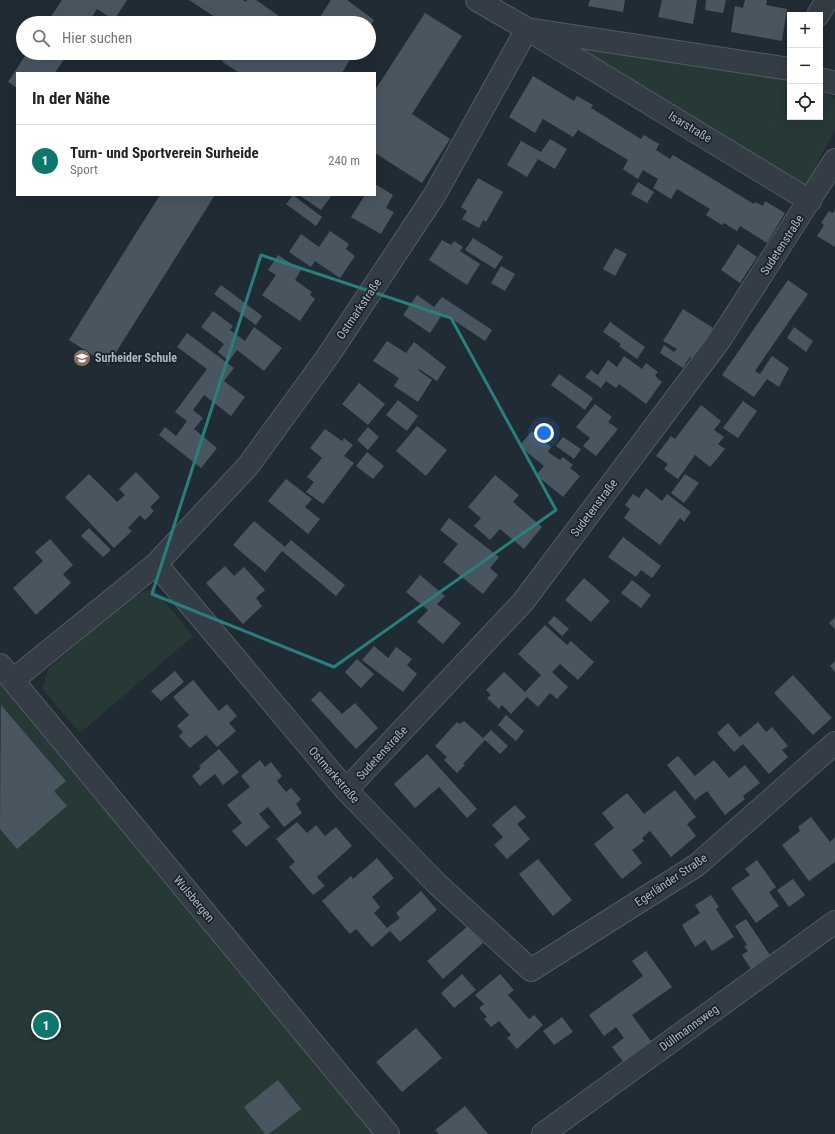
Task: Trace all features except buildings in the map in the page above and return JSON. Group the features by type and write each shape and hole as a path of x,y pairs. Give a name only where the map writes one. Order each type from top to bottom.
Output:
{"street":[{"name":"Isarstraße","path":"477,0 810,201"},
{"path":"820,12 827,0"},
{"name":"Isarstraße","path":"527,29 787,68"},
{"name":"Ostmarkstraße","path":"6,672 156,564 248,466 328,356 434,196 527,29"},
{"path":"823,80 835,83"},
{"path":"810,201 835,160"},
{"name":"Sudetenstraße","path":"346,790 523,602 719,341 810,201"},
{"name":"Ostmarkstraße","path":"156,564 346,790 436,883 532,970"},
{"name":"Wulsbergen","path":"6,672 388,1134"},
{"name":"Egerländer Straße","path":"532,970 697,865 835,742"},
{"name":"Düllmannsweg","path":"543,1134 835,922"}],"highlighted area":[{"path":"261,255 451,318 556,510 334,667 152,594"}],"green space":[{"path":"564,45 787,81 787,120 823,120 823,92 835,99 835,129 804,189"},
{"path":"154,589 193,636 80,733 42,689 48,670 133,594"},
{"path":"0,678 379,1134 0,1134"}],"place":[{"name":"Surheider Schule","path":"82,358"},
{"name":"Turn- und Sportverein Surheide","path":"46,1025"}]}
